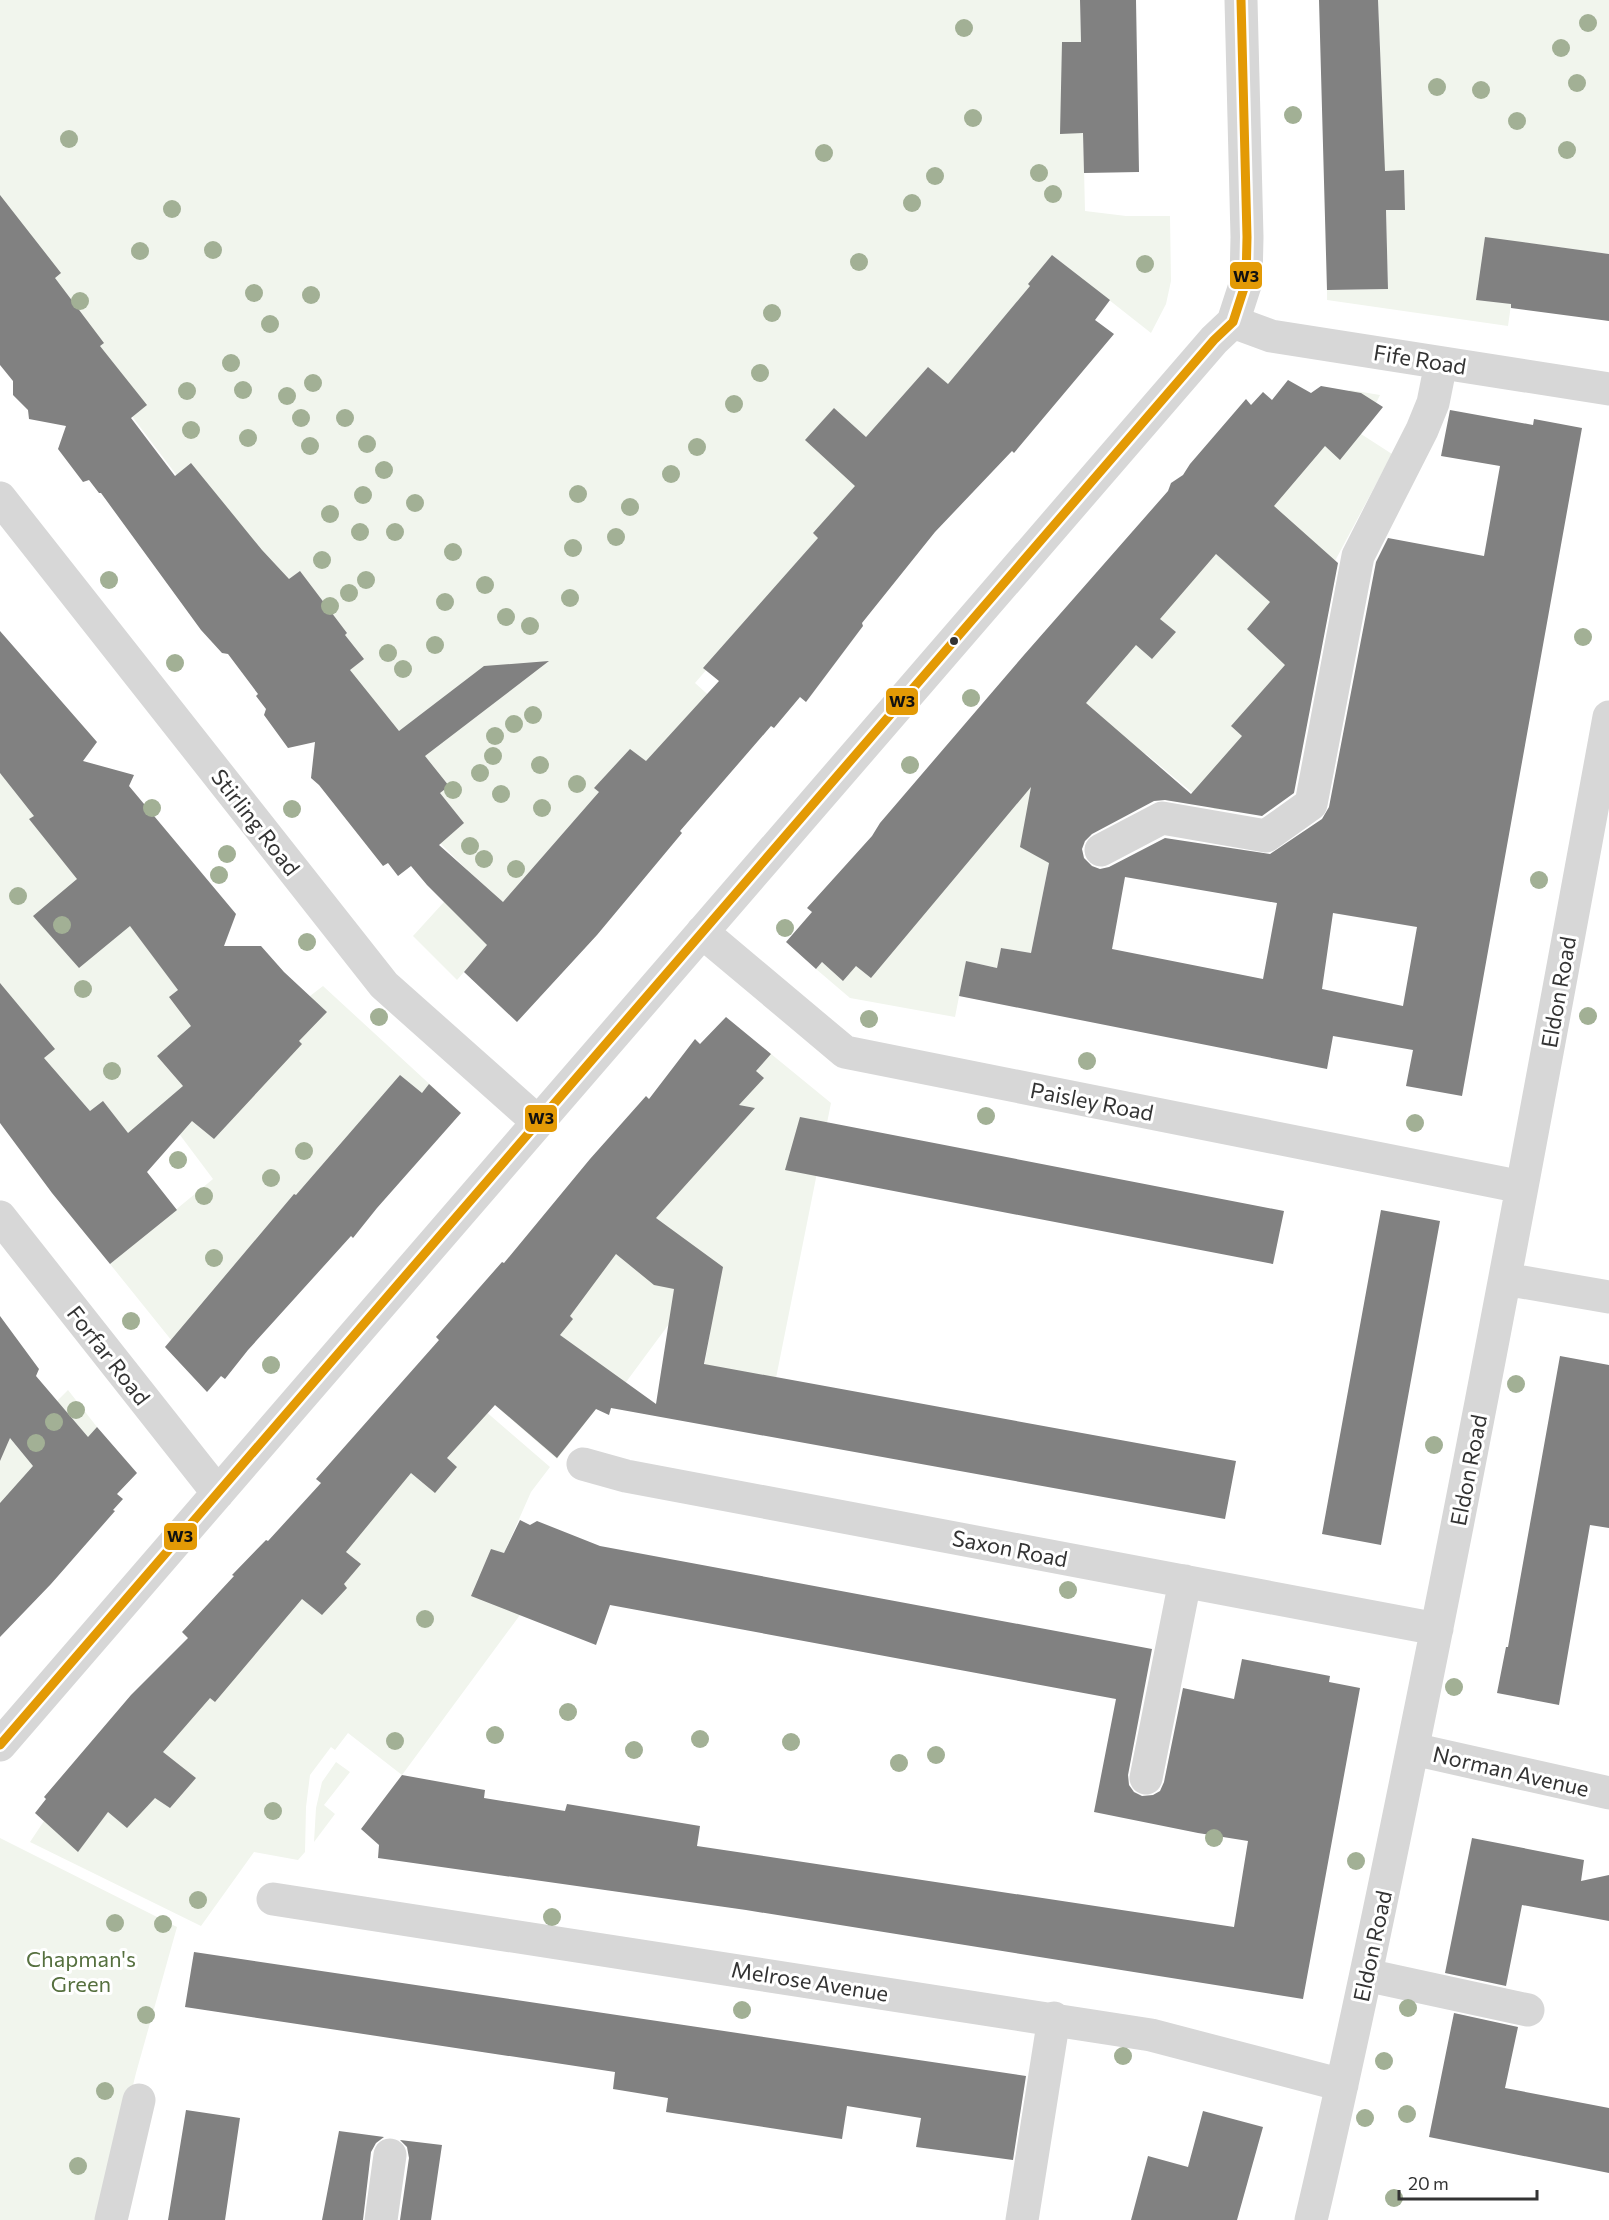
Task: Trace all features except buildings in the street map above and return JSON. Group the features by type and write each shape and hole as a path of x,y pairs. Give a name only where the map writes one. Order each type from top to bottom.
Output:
{"street":[{"path":"0,1745 1214,340 1233,322 1246,282 1241,0"},
{"name":"Fife Road","path":"1233,322 1271,336 1609,389"},
{"path":"1101,850 1162,818 1266,836 1311,804 1358,556 1422,429 1433,403 1441,363"},
{"name":"Stirling Road","path":"0,498 384,985 538,1122"},
{"name":"Eldon Road","path":"1314,2219 1437,1629 1505,1279 1609,717"},
{"name":"Paisley Road","path":"702,933 845,1052 1522,1187"},
{"name":"Forfar Road","path":"0,1217 218,1493"},
{"path":"1505,1279 1609,1297"},
{"name":"Saxon Road","path":"583,1464 626,1476 1437,1629"},
{"path":"1146,1778 1185,1581"},
{"name":"Norman Avenue","path":"1413,1749 1609,1793"},
{"name":"Melrose Avenue","path":"273,1899 1054,2018 1151,2035 1342,2085"},
{"path":"1366,1975 1528,2010"},
{"path":"1022,2220 1054,2018"},
{"path":"111,2220 139,2100"},
{"path":"381,2220 390,2155"}],"green space":[{"path":"0,0 1080,0 1085,211 1126,216 1170,216 1171,281 1166,304 1151,333 1052,255 1050,302 872,478 695,683 715,701 646,762 457,980 413,936 444,902 467,870 440,843 449,835 0,242"},
{"path":"1378,0 1609,0 1609,254 1520,242 1508,326 1327,300 1327,290 1388,289 1386,210 1405,209 1404,171 1384,171"},
{"path":"1350,390 1380,395 1361,434 1392,454 1335,561 1312,691 1234,811 1214,809 1207,805 1146,754 1049,863 1031,953 1001,948 997,968 966,961 955,1017 850,998 816,969 822,962 840,974 1330,408"},
{"path":"0,644 276,1033 310,996 323,986 436,1090 176,1346 110,1264 213,1179 162,1111 116,1146 91,1112 44,1059 0,1001"},
{"path":"765,1049 831,1103 774,1388 703,1373 710,1333 669,1324 615,1397 596,1409 557,1459 473,1386"},
{"path":"68,1390 97,1427 72,1464 0,1520 0,1414 51,1399 57,1401"},
{"path":"462,1391 550,1467 531,1492 504,1553 477,1580 522,1605 520,1615 402,1775 348,1733 335,1750 331,1747 310,1775 306,1807 305,1852 298,1860 254,1852 201,1926 30,1842 44,1821"},
{"path":"336,1762 350,1772 324,1805 335,1814 314,1842 316,1808 322,1782"},
{"name":"Chapman's Green","path":"0,1838 177,1927 136,2073 100,2220 0,2220"}],"transit line":[{"name":"W3","path":"0,1745 1214,340 1233,322 1246,282 1241,0"}]}
